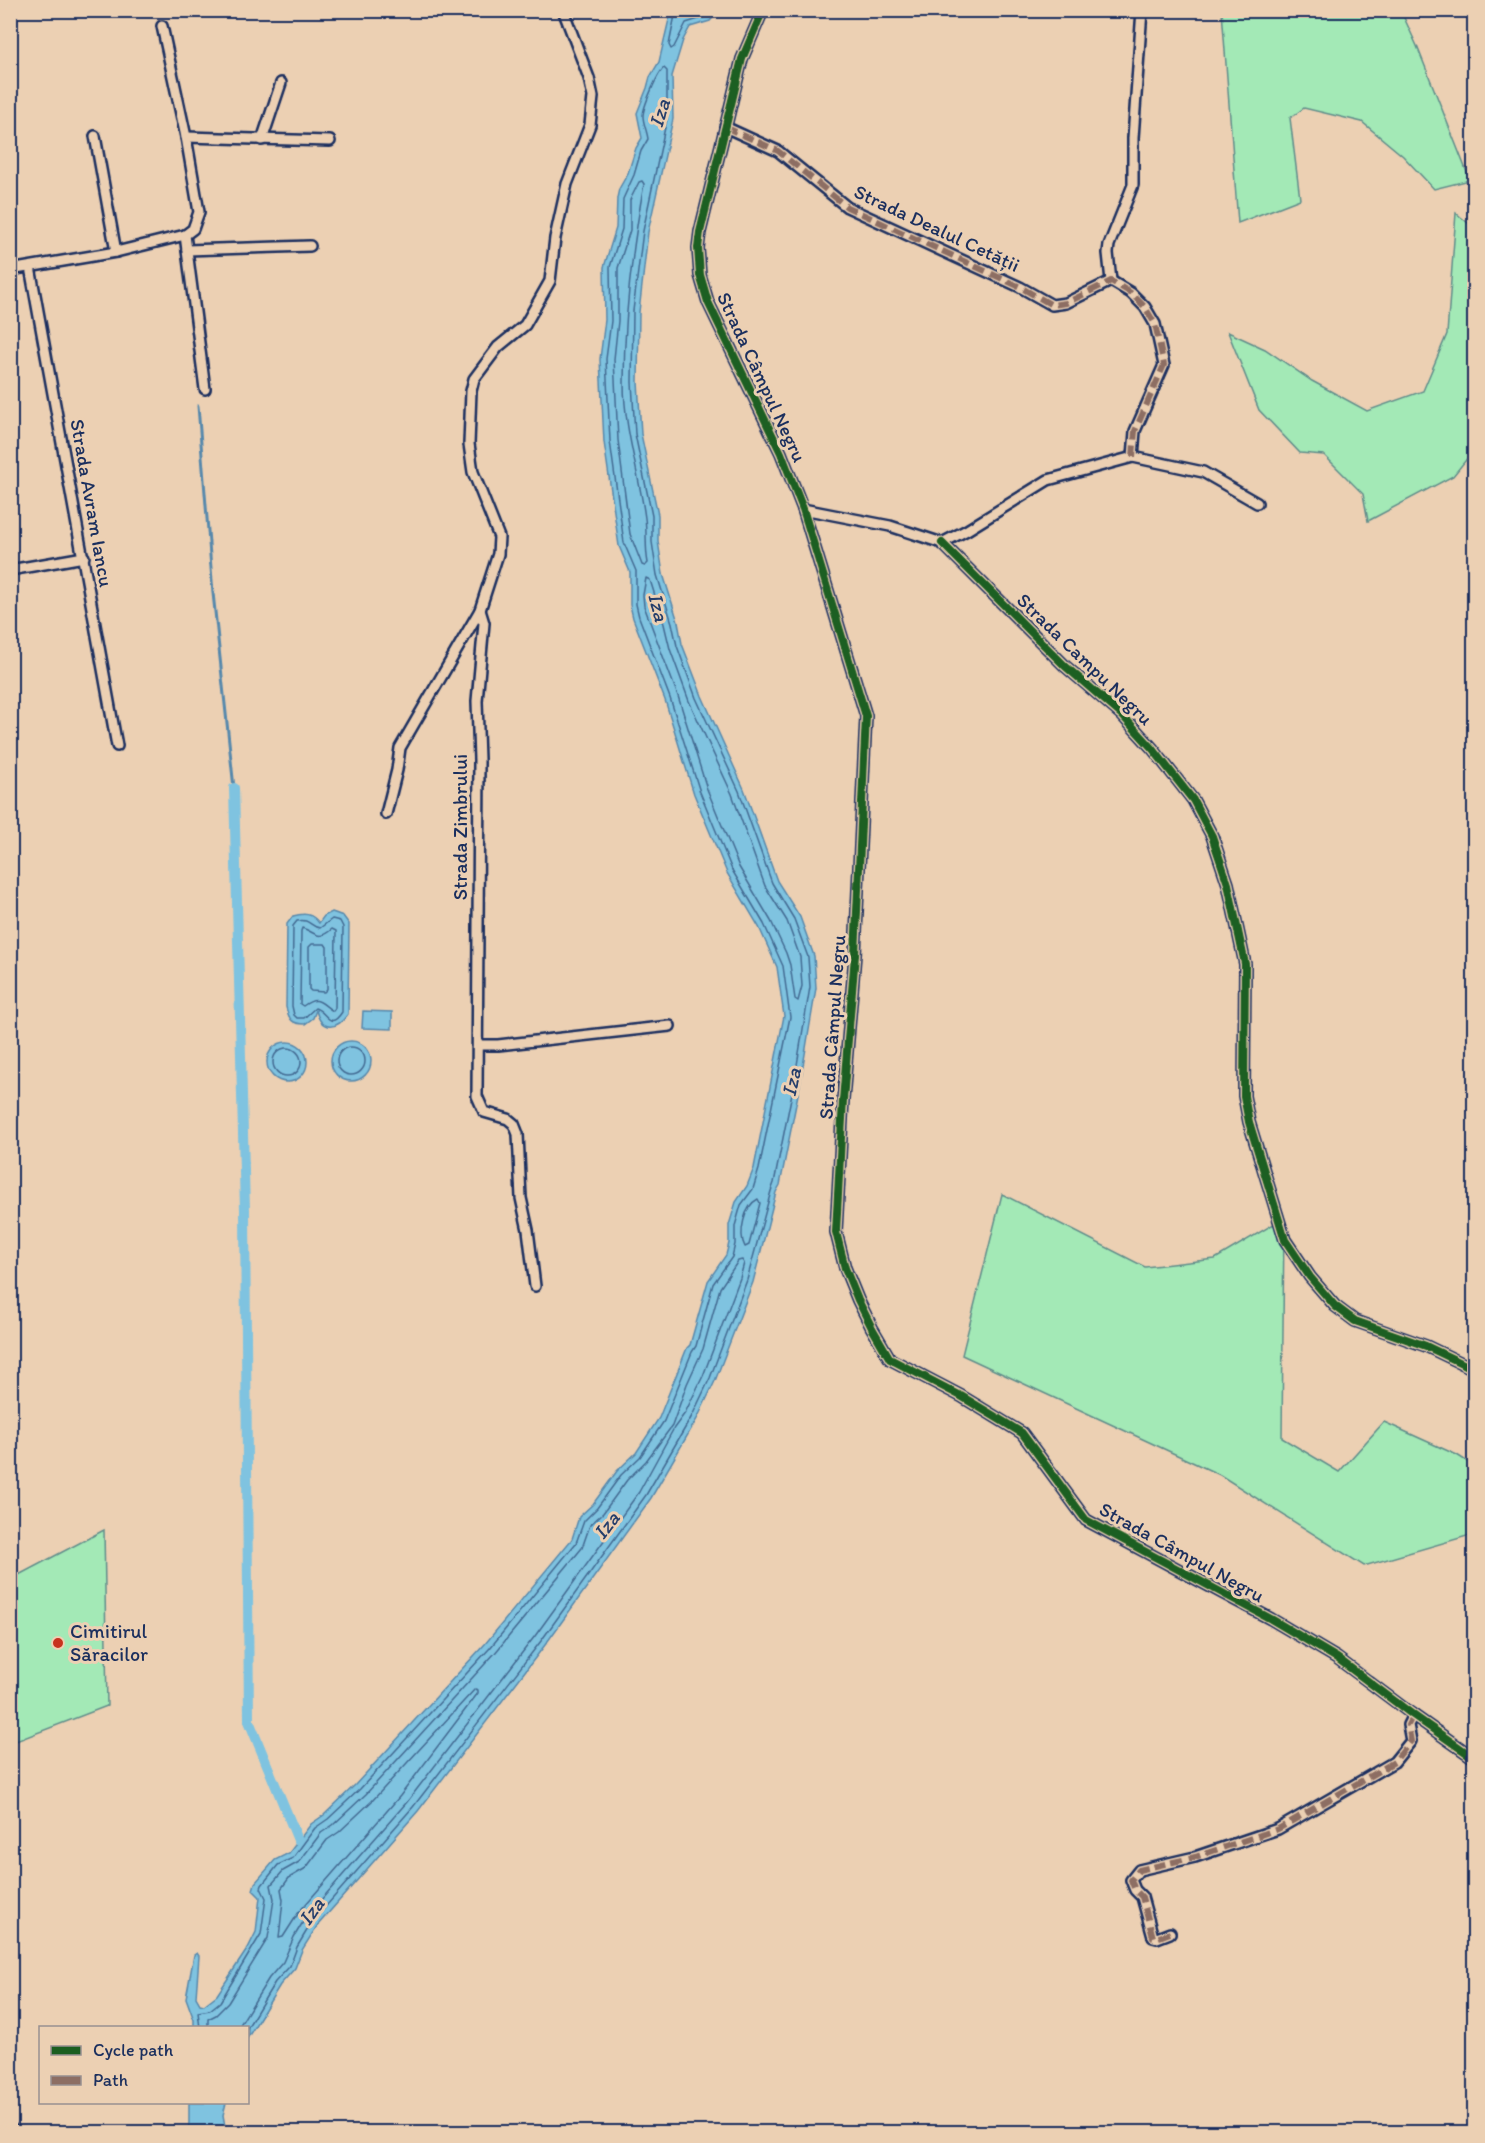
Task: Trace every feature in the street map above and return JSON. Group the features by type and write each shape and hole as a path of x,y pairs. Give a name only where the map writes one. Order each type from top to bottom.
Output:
{"street":[{"name":"Strada Zimbrului","path":"386,814 400,748 480,609 498,554 499,537 473,472 469,444 471,392 474,379 492,354 525,325 550,280 555,238 567,184 587,134 593,97 589,78 563,10"},
{"path":"749,10 761,14"},
{"path":"1133,457 1135,431 1164,365 1155,324 1145,307 1131,293 1111,281 1108,253 1109,245 1134,185 1133,138 1142,10"},
{"name":"Strada Câmpul Negru","path":"761,14 742,59 700,232 698,248 700,275 708,302 781,453 802,509 866,716 855,955 843,1100 836,1232 845,1268 858,1300 890,1359 961,1396 1022,1433 1086,1520 1271,1619 1337,1658 1474,1758"},
{"path":"10,270 116,252 185,235 193,229 199,212 186,137 162,26"},
{"path":"262,140 281,83"},
{"name":"Strada Dealul Cetății","path":"725,127 778,151 847,207 1020,287 1052,305 1066,303 1111,281"},
{"path":"95,136 116,252"},
{"path":"186,137 330,141"},
{"path":"185,235 206,388"},
{"path":"187,250 310,246"},
{"name":"Strada Avram Iancu","path":"30,267 117,746"},
{"path":"942,543 1048,480 1133,457 1203,472 1257,503"},
{"name":"Strada Campu Negru","path":"802,509 890,526 942,543 1065,666 1122,715 1153,749 1193,800 1212,836 1228,884 1245,964 1244,1096 1249,1122 1285,1240 1310,1277 1335,1306 1355,1321 1426,1346 1474,1369"},
{"path":"10,570 84,557"},
{"name":"Strada Zimbrului","path":"480,609 484,623 477,701 479,760 477,1096 479,1106 484,1112 508,1119 514,1124 518,1134 521,1198 528,1230 535,1286"},
{"path":"478,1045 498,1045 670,1026"},
{"path":"1170,1933 1157,1938 1153,1937 1142,1897 1135,1890 1131,1880 1139,1870 1195,1857 1257,1837 1307,1813 1394,1762 1412,1740 1408,1725 1413,1715"}],"green space":[{"path":"1222,11 1401,11 1470,180 1434,189 1403,156 1362,122 1304,108 1290,118 1300,199 1238,223"},
{"path":"1456,213 1474,228 1474,450 1453,476 1368,521 1363,494 1324,455 1300,453 1259,410 1228,332 1265,349 1312,381 1367,411 1423,391 1447,334"},
{"path":"1002,1194 1145,1267 1215,1259 1284,1218 1282,1438 1339,1472 1384,1422 1457,1455 1474,1466 1474,1534 1364,1566 1220,1475 962,1355"},
{"name":"Cimitirul Săracilor","path":"104,1530 107,1706 11,1743 11,1579"}],"water":[{"name":"Iza","path":"671,11 719,11 710,21 690,27 683,40 672,76 673,119 648,232 639,312 638,382 641,434 658,515 658,541 663,574 678,622 682,644 702,696 744,789 777,881 800,917 814,956 816,988 780,1185 776,1192 753,1282 715,1381 697,1419 651,1498 545,1645 418,1811 317,1926 302,1950 295,1968 280,1985 249,2035 249,2026 194,2026 186,1998 194,1955 197,1953 199,1956 196,1997 200,2004 204,2005 217,1995 256,1932 260,1897 253,1890 255,1883 275,1860 289,1853 311,1824 324,1815 355,1785 485,1644 572,1539 579,1517 593,1504 617,1471 636,1453 659,1418 690,1345 708,1281 726,1255 729,1225 736,1202 747,1186 754,1168 784,1016 777,967 759,927 727,873 694,794 665,700 633,618 630,605 630,572 619,546 604,442 600,359 605,320 604,267 616,228 619,189 642,138 637,113 650,77 659,62"},
{"path":"332,912 343,916 349,924 348,1014 339,1023 330,1026 322,1022 316,1010 313,1018 305,1024 297,1023 290,1018 286,1007 287,924 293,916 304,914 314,917 319,923 324,916"},
{"path":"363,1011 392,1012 392,1029 362,1028"},
{"path":"351,1041 365,1047 371,1061 365,1075 351,1081 337,1075 331,1061 337,1047"},
{"path":"287,1042 301,1048 307,1062 301,1076 287,1082 273,1076 267,1062 273,1048"},
{"path":"189,2104 226,2104 223,2115 226,2132 189,2132"}],"waterway":[{"path":"198,406 213,593 234,788"},
{"path":"234,788 245,1210 249,1721 298,1840"}],"marked path":[{"path":"725,127 778,151 847,207 1020,287 1052,305 1066,303 1111,281 1131,293 1145,307 1155,324 1164,365 1135,431 1133,457"},
{"path":"1170,1933 1157,1938 1153,1937 1142,1897 1135,1890 1131,1880 1139,1870 1195,1857 1278,1829 1394,1762 1411,1741 1408,1725 1413,1715"}],"cycle path":[{"path":"763,10 742,59 698,248 700,275 708,302 781,453 803,509 866,716 855,955 843,1100 836,1232 845,1268 858,1300 890,1359 961,1396 1022,1433 1086,1520 1271,1619 1337,1658 1474,1758"},
{"path":"942,543 1065,666 1122,715 1153,749 1193,800 1212,836 1228,884 1245,964 1244,1096 1249,1122 1285,1240 1310,1277 1335,1306 1355,1321 1426,1346 1474,1369"}],"place":[{"name":"Cimitirul Săracilor","path":"58,1643"}]}
